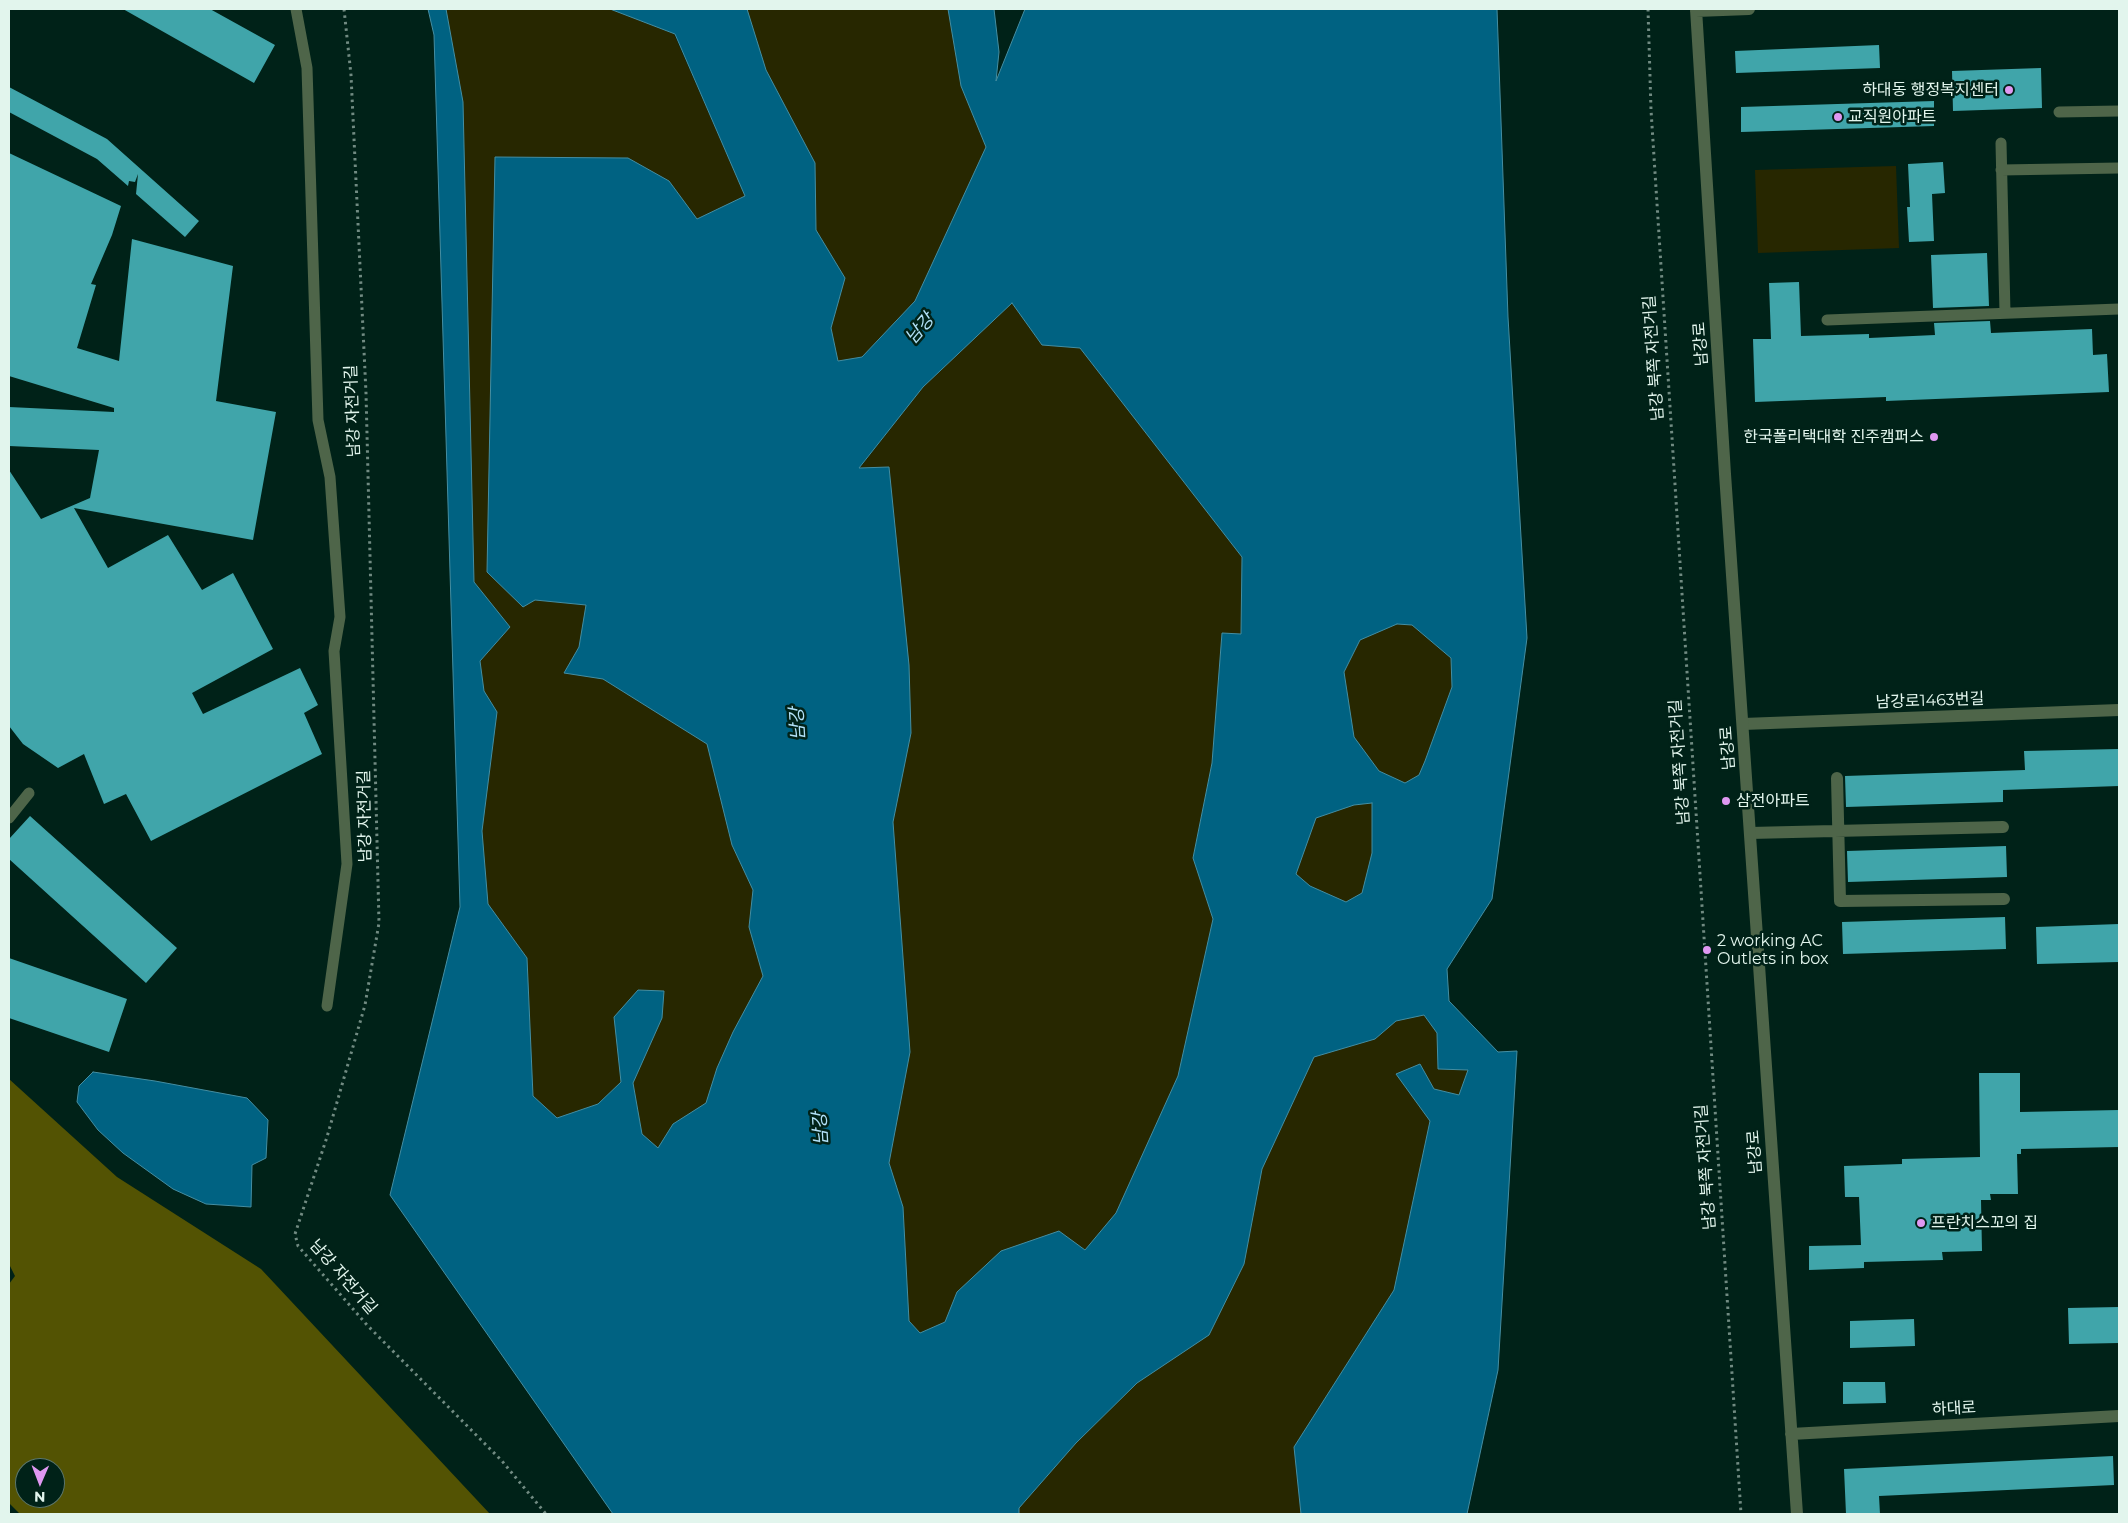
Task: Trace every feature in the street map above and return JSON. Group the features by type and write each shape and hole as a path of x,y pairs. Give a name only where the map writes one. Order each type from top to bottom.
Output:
{"street":[{"path":"1696,10 1749,9"},
{"name":"남강로","path":"1696,10 1790,1434 1797,1514"},
{"name":"남강로1463번길","path":"1743,724 2119,710"},
{"path":"1837,778 1840,901 2004,899"},
{"path":"1750,833 2003,827"},
{"name":"하대로","path":"1790,1434 2119,1416"}],"lane":[{"path":"296,9 307,68 318,420 330,477 340,617 334,652 347,864 327,1006"},
{"path":"2059,112 2119,111"},
{"path":"2001,143 2005,314"},
{"path":"2001,170 2119,168"},
{"path":"1827,320 2119,309"},
{"path":"9,818 29,793"}],"path":[{"name":"남강 자전거길","path":"344,9 351,75 366,393 379,923 365,1005 327,1137 295,1234 298,1246 367,1325 502,1461 546,1514"},
{"name":"남강 북쪽 자전거길","path":"1648,9 1651,110 1741,1514"}],"shaded area":[{"path":"446,9 610,9 674,34 745,196 697,219 669,181 628,158 495,157 535,600 586,605 579,647 564,673 603,679 707,744 732,845 753,890 749,927 764,976 733,1032 717,1068 706,1104 673,1124 658,1149 642,1134 633,1083 662,1018 621,1082 598,1104 557,1118 533,1096 527,958 488,904 482,831 497,712 484,691 480,661 510,627 474,582 463,102"},
{"path":"747,9 948,9 961,86 986,147 915,301 862,357 838,361 831,328 845,278 816,230 815,163 766,70"},
{"path":"1896,166 1899,248 1758,253 1755,170"},
{"path":"1012,303 1042,345 1080,348 1242,557 1241,635 1222,633 1212,763 1193,858 1213,919 1178,1076 1116,1213 1085,1250 957,1292 945,1322 920,1333 909,1321 903,1207 889,1163 910,1052 893,822 911,733 889,467 859,469 923,387"},
{"path":"1397,624 1412,625 1451,658 1452,687 1425,761 1419,775 1405,783 1379,771 1354,737 1344,672 1360,640"},
{"path":"1372,802 1372,853 1362,893 1346,902 1310,886 1296,874 1316,818 1354,805"},
{"path":"1424,1015 1437,1033 1438,1069 1468,1070 1459,1095 1434,1089 1430,1121 1394,1290 1294,1447 1301,1514 1019,1514 1019,1508 1076,1443 1137,1383 1209,1334 1244,1264 1262,1169 1314,1057 1375,1039 1396,1021"},
{"path":"9,1079 117,1177 261,1269 490,1514 20,1514 9,1503 9,1284 15,1276 9,1264"}],"water":[{"name":"남강","path":"428,9 446,9 463,102 474,582 510,627 480,661 484,691 497,712 482,831 488,904 527,958 533,1096 557,1118 598,1104 621,1082 614,1017 638,990 664,991 662,1018 633,1083 642,1134 658,1148 673,1124 706,1103 717,1068 733,1032 763,976 749,927 753,890 732,845 707,744 603,679 564,673 579,647 586,605 535,600 523,607 487,572 495,157 628,158 669,181 697,219 745,196 675,34 610,9 747,9 766,70 815,163 816,230 845,278 831,328 838,361 862,357 915,301 986,147 961,86 948,9 994,9 999,52 996,81 1025,9 1497,9 1508,317 1527,638 1492,899 1447,969 1449,1001 1498,1052 1517,1051 1498,1370 1467,1514 1301,1514 1294,1447 1394,1290 1430,1121 1396,1074 1420,1064 1434,1089 1459,1095 1468,1070 1438,1069 1437,1033 1424,1015 1396,1021 1375,1039 1314,1057 1262,1169 1244,1264 1209,1335 1137,1383 1076,1443 1019,1508 1019,1514 613,1514 390,1195 460,907 434,35","holes":["1012,303 1042,345 1080,348 1242,557 1241,634 1222,633 1212,763 1193,858 1213,919 1178,1076 1116,1213 1085,1250 1059,1231 1001,1251 957,1292 945,1322 920,1333 909,1321 903,1207 889,1163 910,1052 893,822 911,733 909,665 889,467 859,468 923,387","1397,624 1412,625 1451,658 1452,687 1425,761 1419,775 1405,783 1379,771 1354,737 1344,672 1360,640","1372,803 1372,853 1362,893 1346,902 1310,886 1296,874 1316,818 1354,805"]},
{"path":"93,1072 247,1098 268,1120 266,1158 252,1165 251,1207 206,1204 173,1189 123,1153 98,1130 77,1102 79,1086"}],"building":[{"path":"123,9 210,9 275,45 254,83"},
{"name":"교직원아파트","path":"1879,45 1880,68 1736,73 1735,51"},
{"path":"2041,68 2042,108 1953,111 1952,71"},
{"path":"9,87 107,139 199,221 185,237 136,194 138,174 135,182 129,181 128,186 97,159 9,112"},
{"name":"교직원아파트","path":"1934,101 1934,126 1741,132 1741,107"},
{"path":"9,153 121,206 112,235 91,284 96,285 77,348 119,361 132,239 233,266 216,401 276,412 253,540 74,508 108,568 168,535 202,590 233,573 273,649 192,693 203,714 300,668 318,705 304,713 322,754 151,841 126,794 104,804 84,754 58,768 23,744 9,726 9,470 41,519 90,498 99,450 9,446 9,407 114,412 114,408 9,376"},
{"path":"1943,162 1945,193 1932,194 1934,241 1909,242 1907,207 1910,207 1908,164"},
{"path":"1987,253 1989,306 1933,308 1931,255"},
{"path":"1799,282 1801,336 1869,334 1869,338 1935,335 1934,323 1990,321 1991,333 2092,329 2093,355 2107,354 2109,392 1886,401 1886,397 1755,402 1753,339 1771,339 1769,283"},
{"path":"2119,749 2119,786 2003,790 2003,802 1846,807 1845,776 2025,770 2024,751"},
{"path":"30,816 177,948 146,983 9,859 9,839"},
{"path":"2006,846 2007,877 1848,882 1847,851"},
{"path":"2005,917 2006,949 1843,954 1842,922"},
{"path":"2119,924 2119,962 2037,964 2036,927"},
{"path":"9,958 127,999 109,1052 9,1018"},
{"name":"프란치스꼬의 집","path":"1979,1073 2020,1073 2020,1112 2119,1110 2119,1147 2021,1149 2021,1154 2017,1154 2018,1194 1990,1194 1991,1200 1981,1200 1982,1251 1942,1252 1943,1260 1864,1262 1864,1268 1809,1270 1809,1246 1861,1245 1859,1197 1845,1197 1844,1166 1902,1164 1902,1159 1980,1157"},
{"path":"2119,1307 2119,1343 2069,1344 2068,1308"},
{"path":"1914,1319 1915,1346 1850,1348 1850,1321"},
{"path":"1843,1382 1885,1382 1886,1403 1843,1404"},
{"path":"2113,1456 2114,1485 1879,1496 1880,1514 1846,1514 1844,1469"}],"place":[{"name":"하대동 행정복지센터","path":"2009,90"},
{"name":"교직원아파트","path":"1838,117"},
{"name":"한국폴리택대학 진주캠퍼스","path":"1934,437"},
{"name":"삼전아파트","path":"1726,801"},
{"name":"2 working AC Outlets in box","path":"1707,950"},
{"name":"프란치스꼬의 집","path":"1921,1223"}]}
